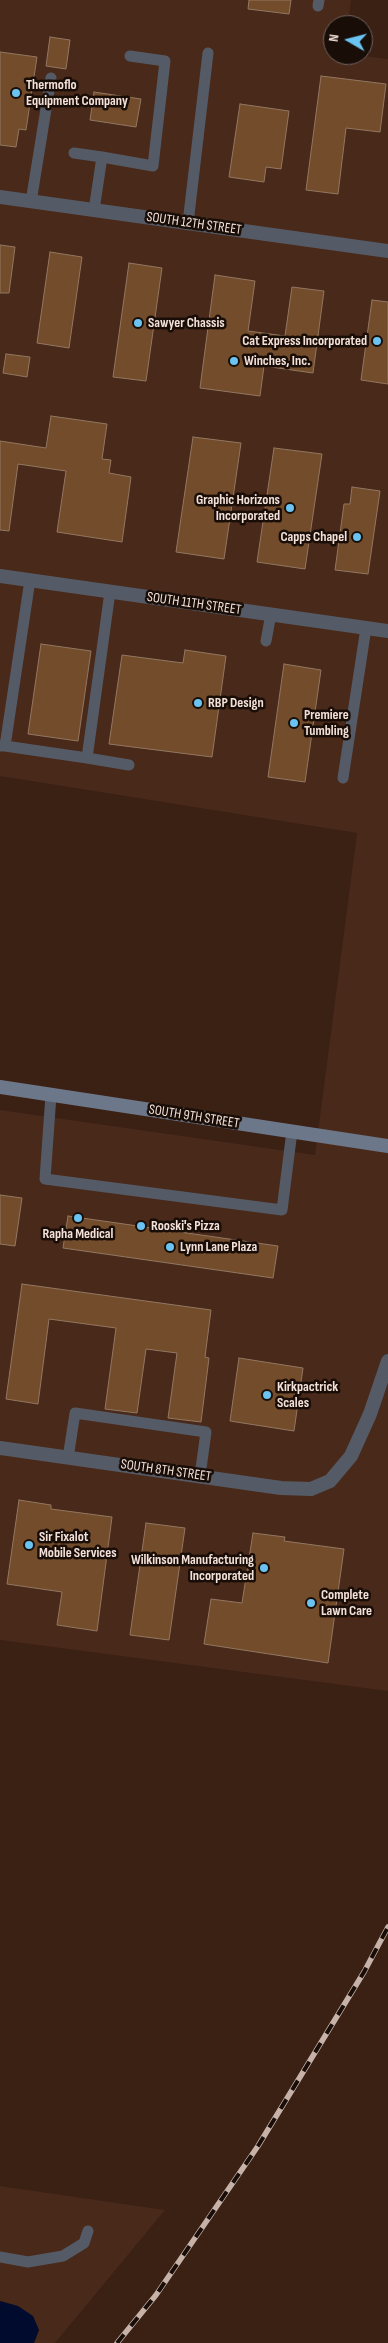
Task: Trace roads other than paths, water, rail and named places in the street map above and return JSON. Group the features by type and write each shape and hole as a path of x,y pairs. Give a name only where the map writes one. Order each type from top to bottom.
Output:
{"main road":[{"name":"SOUTH 9TH STREET","path":"0,1087 388,1146"}],"street":[{"name":"SOUTH 12TH STREET","path":"0,197 388,252"},
{"name":"SOUTH 11TH STREET","path":"0,576 388,631"},
{"name":"SOUTH 8TH STREET","path":"0,1448 297,1489 311,1489 330,1481 351,1456 388,1361"}],"lane":[{"path":"188,224 208,53"},
{"path":"74,153 153,166 165,61 130,56"},
{"path":"32,202 51,78"},
{"path":"94,210 102,157"},
{"path":"30,580 2,746 130,765"},
{"path":"87,758 110,592"},
{"path":"266,640 271,614"},
{"path":"343,778 366,628"},
{"path":"51,1095 45,1179 282,1210 292,1132"},
{"path":"68,1458 75,1413 206,1432 200,1476"},
{"path":"0,2257 28,2262 63,2256 84,2243 88,2231"}],"water":[{"path":"0,2301 18,2306 33,2316 39,2330 34,2343 0,2343"}],"railway":[{"path":"117,2343 156,2295 258,2146 364,1972 388,1927"}],"place":[{"name":"Thermoflo Equipment Company","path":"16,93"},
{"name":"Sawyer Chassis","path":"138,323"},
{"name":"Cat Express Incorporated","path":"377,341"},
{"name":"Winches, Inc.","path":"234,361"},
{"name":"Graphic Horizons Incorporated","path":"290,508"},
{"name":"Capps Chapel","path":"357,537"},
{"name":"RBP Design","path":"198,703"},
{"name":"Premiere Tumbling","path":"294,723"},
{"name":"Rapha Medical","path":"78,1218"},
{"name":"Rooski's Pizza","path":"141,1226"},
{"name":"Lynn Lane Plaza","path":"170,1247"},
{"name":"Kirkpactrick Scales","path":"267,1395"},
{"name":"Sir Fixalot Mobile Services","path":"29,1545"},
{"name":"Wilkinson Manufacturing Incorporated","path":"264,1568"},
{"name":"Complete Lawn Care","path":"311,1603"}]}
